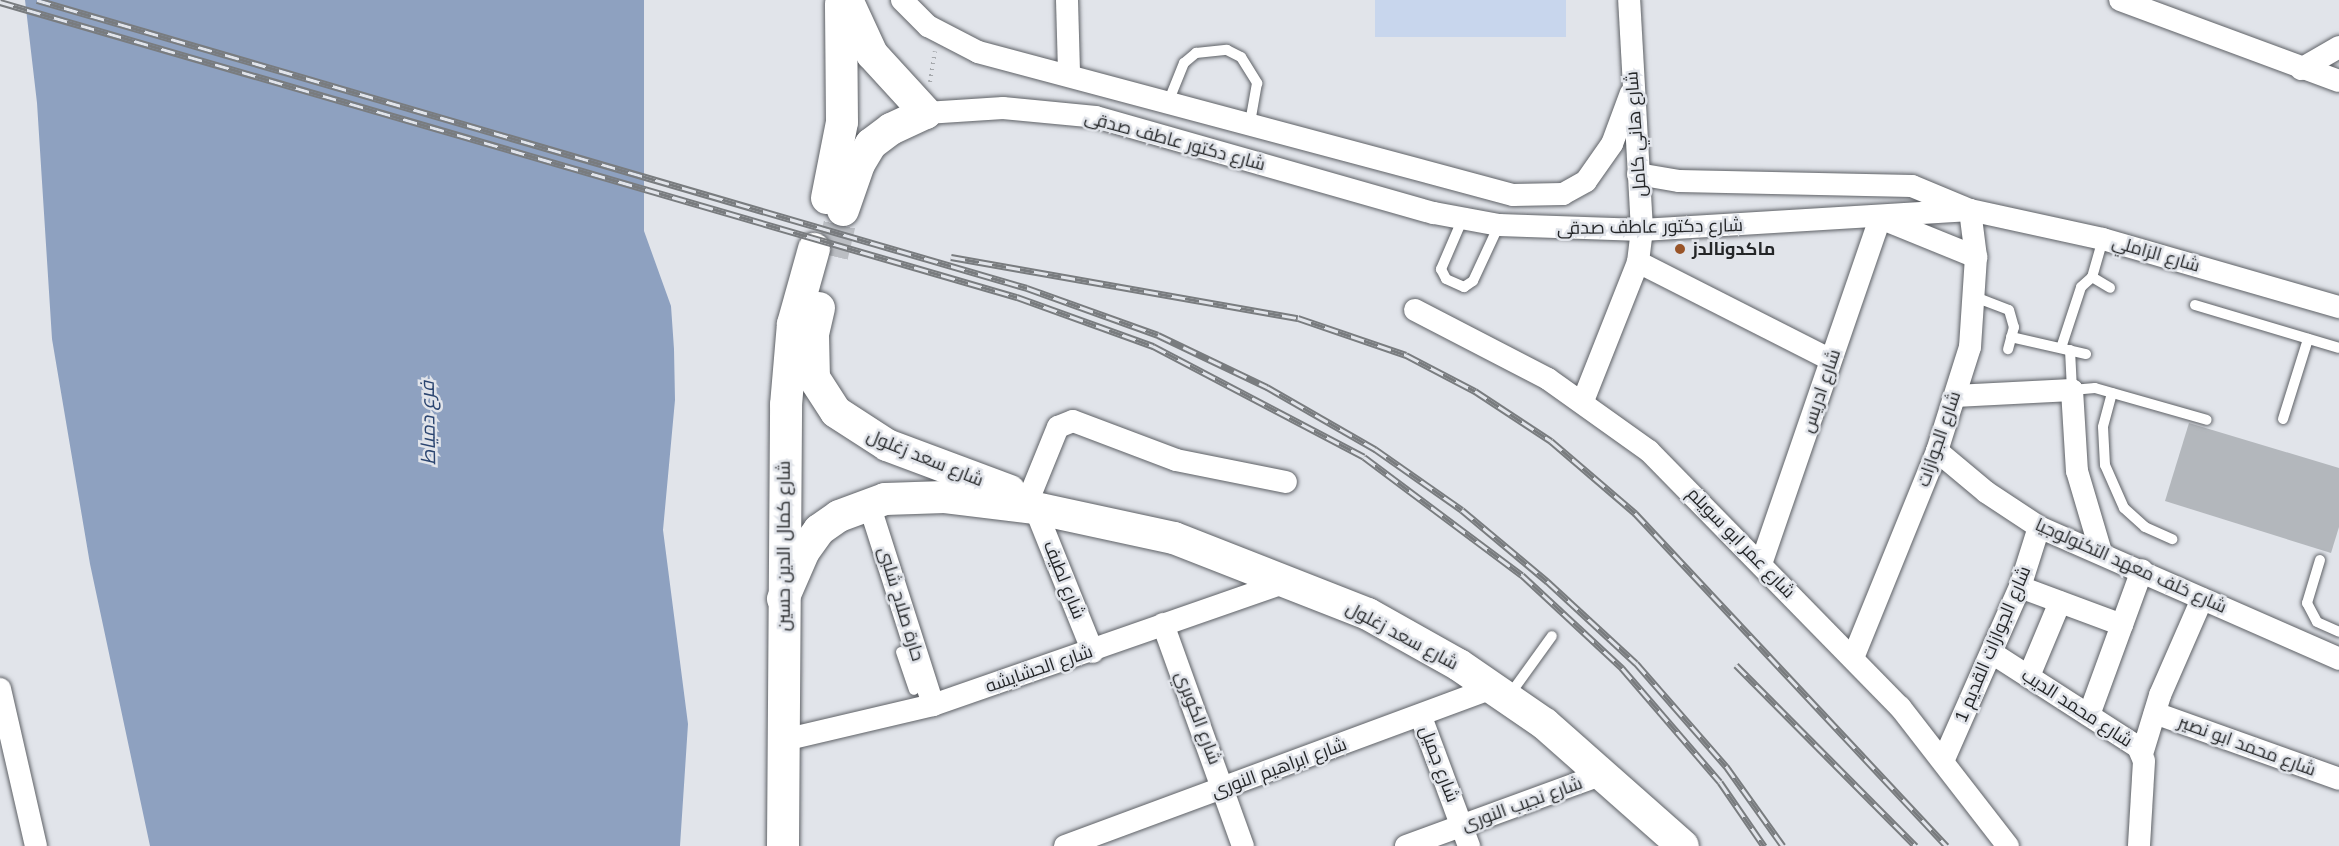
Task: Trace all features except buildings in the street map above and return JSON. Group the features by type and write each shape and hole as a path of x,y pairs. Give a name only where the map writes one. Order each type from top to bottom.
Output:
{"main road":[{"name":"شارع دكتور عاطف صدقى","path":"841,0 842,122 834,207 871,144 891,129 926,113"},
{"path":"847,0 872,54 926,113"},
{"name":"شارع سعد زغلول","path":"823,253 813,335 814,378 823,396 859,430 887,445 1032,503 1174,538 1289,581 1368,614 1500,693 1603,774 1683,846"},
{"name":"شارع كمال الدين حسين","path":"783,846 783,599 789,361 823,253"},
{"name":"شارع سعد زغلول","path":"783,599 804,551 819,530 869,504 919,496 1032,503"}],"street":[{"name":"شارع دكتور عاطف صدقى","path":"902,0 937,33 978,52 1069,73 1250,122 1456,184 1513,195 1563,194 1586,181 1612,144 1631,93"},
{"path":"1067,0 1069,73"},
{"name":"شارع هاني كامل","path":"1582,401 1638,262 1642,230 1631,93 1629,0"},
{"path":"2120,0 2301,69 2339,81"},
{"path":"2301,69 2339,48"},
{"name":"شارع دكتور عاطف صدقى","path":"926,113 1003,108 1096,117 1463,219 1499,225 1642,230 1880,218 1970,210"},
{"path":"1638,174 1679,181 1912,186 1970,210"},
{"path":"1499,225 1513,195"},
{"name":"شارع الزاملي","path":"1970,210 2103,239 2339,307"},
{"name":"شارع الجوازات","path":"1853,658 1937,450 1970,347 1976,297 1976,256 1970,210"},
{"path":"1880,218 1976,256"},
{"name":"شارع ادريس","path":"1761,564 1880,218"},
{"path":"1638,262 1831,360"},
{"name":"شارع عمر ابو سويلم","path":"1415,310 1582,401 1648,451 1853,658 1944,759 2008,846"},
{"path":"1955,396 2072,390 2077,471 2101,552"},
{"path":"1032,503 1058,427 1073,421 1176,460 1286,482"},
{"name":"شارع خلف معهد التكنولوجيا","path":"1937,450 1986,492 2040,527 2142,570 2339,659"},
{"name":"شارع لطيف","path":"1032,503 1093,652"},
{"name":"حارة صلاح شلبى","path":"869,504 915,679 933,705"},
{"name":"شارع الجوازات القديم 1","path":"1944,759 2020,587 2040,527"},
{"path":"2089,715 2142,570"},
{"name":"شارع الحشايشه","path":"784,740 933,705 1093,652 1162,624 1289,581"},
{"path":"2020,587 2122,625"},
{"path":"2142,754 2155,713 2202,599"},
{"path":"2030,676 2060,602"},
{"name":"شارع الكوبري","path":"1162,624 1224,787 1243,846"},
{"name":"شارع محمد الديب","path":"1992,653 2132,742 2142,754 2139,846"},
{"path":"0,689 36,846"},
{"name":"شارع ابراهيم النورى","path":"1065,846 1421,717 1500,693"},
{"name":"شارع محمد ابو نصير","path":"2155,713 2339,779"},
{"name":"شارع جميل","path":"1421,717 1466,836"},
{"name":"شارع نجيب النورى","path":"1406,846 1466,836 1603,774"}],"lane":[{"path":"1169,100 1184,63 1196,53 1227,50 1241,57 1257,83 1250,122"},
{"path":"1463,219 1441,269 1446,279 1464,287 1473,280 1499,225"},
{"path":"2103,239 2092,277 2080,287 2066,349 2072,390 2096,388 2207,420"},
{"path":"2092,277 2110,288"},
{"path":"1976,297 2009,310 2014,318 2008,349"},
{"path":"2195,304 2339,348"},
{"path":"2012,337 2086,354"},
{"path":"2283,419 2308,339"},
{"path":"2112,393 2103,427 2105,465 2124,508 2145,527 2172,539"},
{"path":"2319,560 2307,603 2317,622 2339,632"},
{"path":"1500,693 1551,636"},
{"path":"901,652 915,679"}],"path":[{"path":"926,113 937,33"}],"shaded area":[{"path":"1375,0 1566,0 1566,37 1375,37"}],"water":[{"name":"فرع دمياط","path":"25,0 644,0 644,231 671,306 674,349 675,400 663,530 688,724 680,846 150,846 90,564 52,339 37,103"}],"tunnel":[{"path":"832,256 843,210"}],"railway":[{"path":"37,0 1027,288 1158,335 1267,387 1375,449 1462,510 1547,581 1636,663 1726,766 1783,846"},
{"path":"0,2 1017,297 1153,346 1364,457 1522,575 1622,668 1720,782 1764,846"},
{"path":"951,257 1298,318 1406,355 1475,391 1551,441 1635,513 1947,846"},
{"path":"1736,665 1916,846"}],"place":[{"name":"ماكدونالدز","path":"1680,249"}]}
